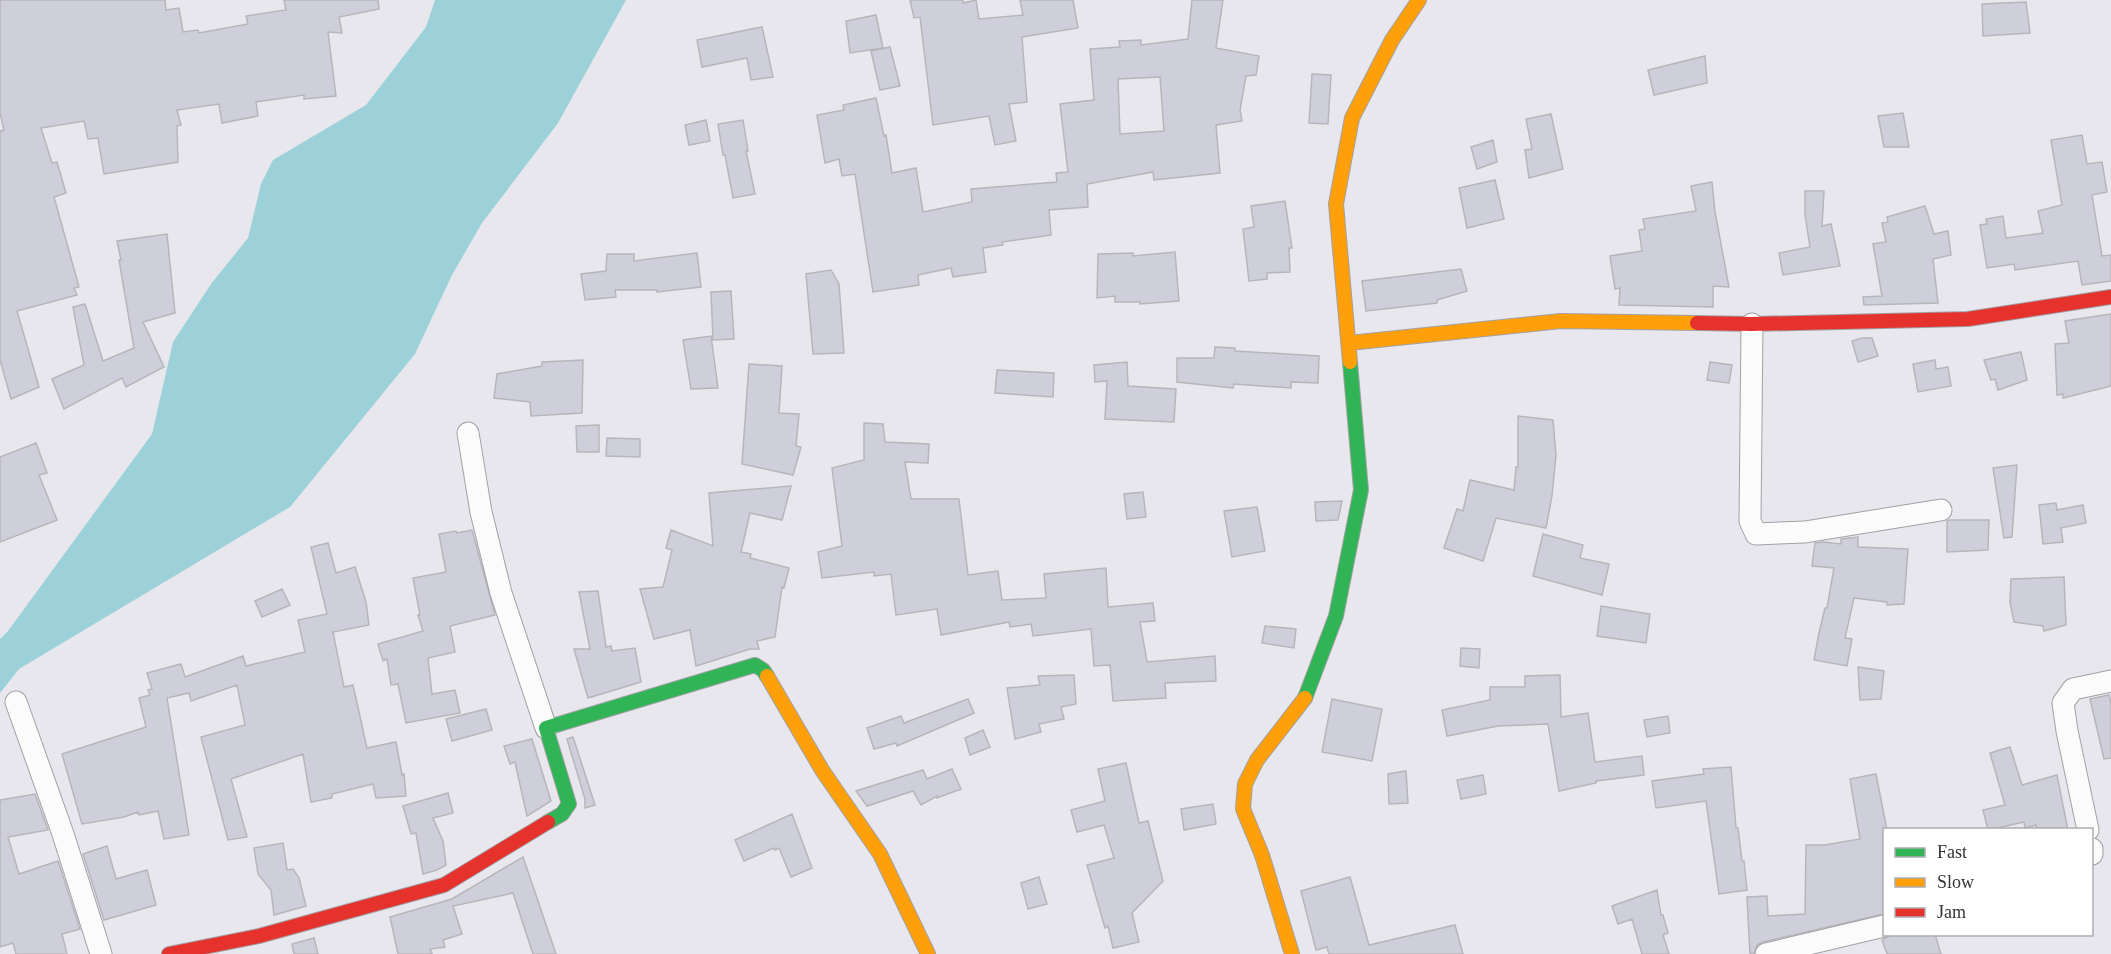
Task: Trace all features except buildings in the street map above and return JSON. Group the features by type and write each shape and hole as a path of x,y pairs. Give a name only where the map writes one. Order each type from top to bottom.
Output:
{"street":[{"path":"1292,954 1262,855 1243,809 1245,784 1257,760 1304,701 1336,616 1360,490 1336,204 1352,117 1392,40 1419,0"},
{"path":"1349,343 1561,321 1752,324 1968,319 2111,297"},
{"path":"1752,324 1750,521 1756,534 1805,532 1941,510"},
{"path":"169,954 259,936 444,885 562,814 569,804 501,593 481,512 468,433"},
{"path":"546,728 755,665 763,670 822,770 880,854 928,954"},
{"path":"2088,828 2063,703 2073,689 2111,681"},
{"path":"16,702 63,834 101,954"},
{"path":"1766,954 1883,926"}],"water":[{"path":"435,0 626,0 558,123 482,223 452,275 415,354 290,507 19,669 0,693 0,639 152,434 173,342 211,284 248,238 261,184 273,160 366,105 426,27"}],"traffic: fast":[{"path":"1305,698 1336,616 1361,490 1350,362"},
{"path":"548,822 562,814 569,804 546,728 755,665 767,676"}],"traffic: slow":[{"path":"1350,362 1336,204 1352,118 1392,40 1419,0"},
{"path":"1349,343 1561,321 1697,323"},
{"path":"767,676 822,770 880,854 928,954"},
{"path":"1292,954 1262,855 1243,809 1245,784 1257,760 1305,698"}],"traffic: jam":[{"path":"1697,323 1752,324 1968,319 2111,297"},
{"path":"169,954 259,936 444,885 548,822"}]}
